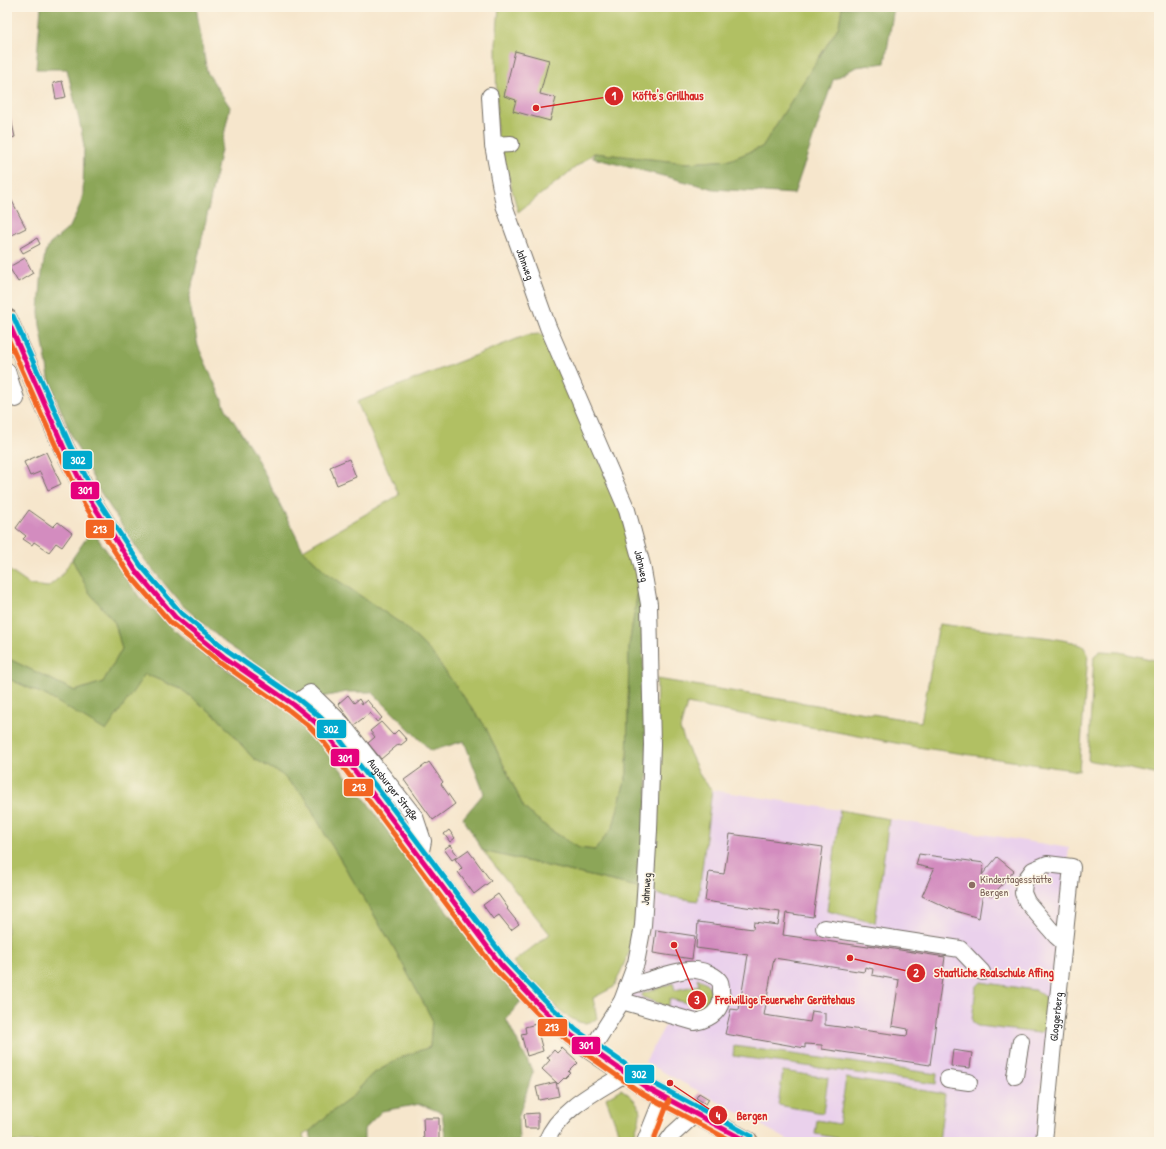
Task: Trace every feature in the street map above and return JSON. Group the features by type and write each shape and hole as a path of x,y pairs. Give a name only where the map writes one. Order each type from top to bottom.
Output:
{"main road":[{"name":"Augsburger Straße","path":"7,319 64,448 90,500 135,570 176,618 224,657 294,705 315,722 328,736 420,856 501,965 541,1007 571,1035 625,1074 663,1097 748,1142"}],"street":[{"name":"Jahnweg","path":"490,96 493,145 504,205 548,327 628,510 642,566 649,604 652,737 649,830 643,926 636,963 625,994 591,1050"},
{"path":"493,145 511,144"},
{"path":"7,371 16,399"},
{"name":"Gloggerberg","path":"1044,1142 1072,867 1047,864 1033,870 1024,882 1023,893 1027,902 1056,936 1064,943"},
{"path":"824,928 960,949 982,972"},
{"path":"673,966 683,970 694,969 714,976 720,983 722,1001 712,1017 695,1022 625,994 673,966"},
{"path":"1015,1076 1021,1041"},
{"path":"546,1142 557,1122 574,1107 590,1095 625,1074"},
{"path":"948,1078 969,1082"},
{"path":"645,1142 663,1097"},
{"path":"667,1142 673,1134 695,1114"}],"shaded area":[{"path":"712,790 840,810 827,911 875,922 889,819 1069,848 1035,1142 792,1142 645,1062 666,1024 643,1015 631,997 643,967 654,891 659,895 698,901"}],"green space":[{"path":"41,7 197,7 207,72 230,107 189,300 198,346 227,411 253,451 303,550 327,573 403,625 431,652 485,726 524,808 549,829 579,848 595,850 613,827 627,773 629,646 640,578 648,773 642,888 483,851 463,818 484,793 464,741 431,751 372,692 347,692 322,697 299,693 224,642 181,604 144,559 99,490 72,437 50,383 39,312 45,253 50,244 70,227 80,205 83,194 84,146 67,69 36,69"},
{"path":"499,7 842,7 839,26 762,147 730,160 687,163 594,153 518,212 497,134 496,44"},
{"path":"842,7 894,7 885,63 856,67 833,80 794,194 714,189 593,158 594,153 687,163 730,160 762,147 839,26"},
{"path":"540,334 549,338 622,513 640,578 629,646 627,773 613,827 595,850 579,848 549,829 524,808 485,726 431,652 403,625 327,573 303,550 399,495 357,402 527,335"},
{"path":"92,530 140,598 180,635 210,658 289,712 323,748 365,799 412,866 474,946 521,1001 506,1019 533,1072 518,1118 519,1142 446,1142 442,1113 420,1104 382,1111 364,1129 364,1142 312,1142 310,1131 329,1114 351,1098 371,1075 404,1056 430,1047 432,1019 393,946 326,836 305,797 281,774 253,758 217,717 181,689 145,674 106,731 47,696 7,678 7,658 75,691 103,682 122,649 115,623 89,592 72,559"},
{"path":"72,559 89,592 115,623 122,649 103,682 75,691 7,658 7,569 30,585 48,587 61,576"},
{"path":"939,624 1051,638 1073,642 1083,646 1088,654 1079,771 917,747 687,704 680,729 701,777 712,790 698,901 659,895 654,891 657,679 921,722"},
{"path":"1100,651 1119,652 1159,661 1159,775 1088,760 1094,656"},
{"path":"145,674 181,689 217,717 253,758 281,774 305,797 326,836 393,946 432,1019 430,1047 404,1056 371,1075 351,1098 303,1135 305,1142 7,1142 7,678 47,696 72,710"},
{"path":"840,810 889,819 875,923 827,911"},
{"path":"483,851 642,888 630,950 614,987 593,998 597,1019 585,1023 568,1016 557,1008 513,962 550,934"},
{"path":"697,978 707,984 712,994 712,999 708,1007 700,1012 695,1013 696,1005 670,999 668,1007 642,997 642,994 644,993 673,983 675,990 699,985"},
{"path":"981,982 1038,991 1046,1000 1046,1015 1043,1031 1039,1033 978,1026 974,1024 972,1020 976,987"},
{"path":"734,1046 937,1074 936,1084 733,1056"},
{"path":"783,1071 828,1078 823,1113 778,1105"},
{"path":"846,1078 945,1094 939,1142 838,1142 837,1138 815,1134 817,1120 839,1124"},
{"path":"621,1089 630,1095 635,1101 640,1112 631,1142 622,1142 606,1098"}],"building":[{"path":"515,51 549,60 540,94 556,98 550,121 513,111 516,100 504,96"},
{"path":"62,81 66,97 56,99 53,83"},
{"path":"7,101 15,137 7,139"},
{"path":"11,199 26,228 8,237 7,202"},
{"path":"37,238 40,244 23,253 20,248"},
{"path":"25,258 33,273 18,282 9,267"},
{"path":"46,452 61,484 48,490 40,472 30,476 24,462"},
{"path":"349,459 356,477 337,485 330,467"},
{"path":"29,510 53,527 58,522 72,533 62,547 56,543 49,552 34,542 32,545 23,539 26,536 16,528"},
{"path":"348,695 354,703 359,699 362,704 367,700 382,718 377,722 370,713 354,725 338,704"},
{"path":"381,722 393,735 398,730 407,740 401,745 399,744 381,759 368,743 375,737 370,731"},
{"path":"429,762 443,782 441,784 455,804 433,820 404,780"},
{"path":"449,830 455,838 450,842 444,834"},
{"path":"730,834 823,847 813,917 786,913 783,935 868,947 868,945 945,957 930,1065 822,1049 822,1045 805,1044 805,1048 725,1034 731,1009 739,1010 748,955 696,948 698,922 753,929 754,922 778,925 780,912 705,901 709,872 724,874","holes":["774,958 864,972 865,967 873,969 872,975 899,980 892,1026 908,1029 907,1036 825,1025 825,1013 812,1011 810,1022 764,1015"]},
{"path":"450,845 458,856 452,860 444,849"},
{"path":"468,850 491,881 474,894 458,872 462,868 455,859"},
{"path":"919,854 984,863 982,875 997,857 1014,871 992,896 983,892 979,918 952,910 922,896 934,869 916,865"},
{"path":"498,894 508,908 507,909 519,924 511,930 499,915 493,919 483,905"},
{"path":"656,930 695,936 692,959 653,953"},
{"path":"536,1024 543,1051 527,1056 521,1034 526,1033 525,1027"},
{"path":"562,1048 578,1063 569,1072 571,1073 558,1084 542,1069 550,1060 547,1058 554,1050 557,1053"},
{"path":"953,1050 972,1053 970,1068 951,1066"},
{"path":"556,1082 559,1096 539,1100 536,1087"},
{"path":"699,1093 709,1099 706,1104 696,1098"},
{"path":"538,1113 538,1128 525,1128 524,1114"},
{"path":"423,1118 439,1118 439,1142 424,1142"}],"transit line":[{"name":"302","path":"13,316 70,445 96,497 141,566 181,613 228,651 298,699 320,717 334,732 381,793 506,960 546,1002 576,1030 651,1082 751,1136"},
{"name":"301","path":"7,319 64,448 90,500 135,570 176,618 224,657 294,705 315,722 328,736 375,797 501,965 541,1007 571,1035 647,1088 748,1142"},
{"name":"213","path":"7,336 58,451 84,504 129,574 171,623 220,662 290,711 310,727 323,741 369,801 495,969 536,1012 566,1040 643,1094 733,1142"},
{"name":"213","path":"653,1142 669,1100"}],"place":[{"name":"Köfte's Grillhaus","path":"536,108"},
{"name":"Kindertagesstätte Bergen","path":"972,885"},
{"name":"Freiwillige Feuerwehr Gerätehaus","path":"674,945"},
{"name":"Staatliche Realschule Affing","path":"850,958"},
{"name":"Bergen","path":"670,1083"}]}
